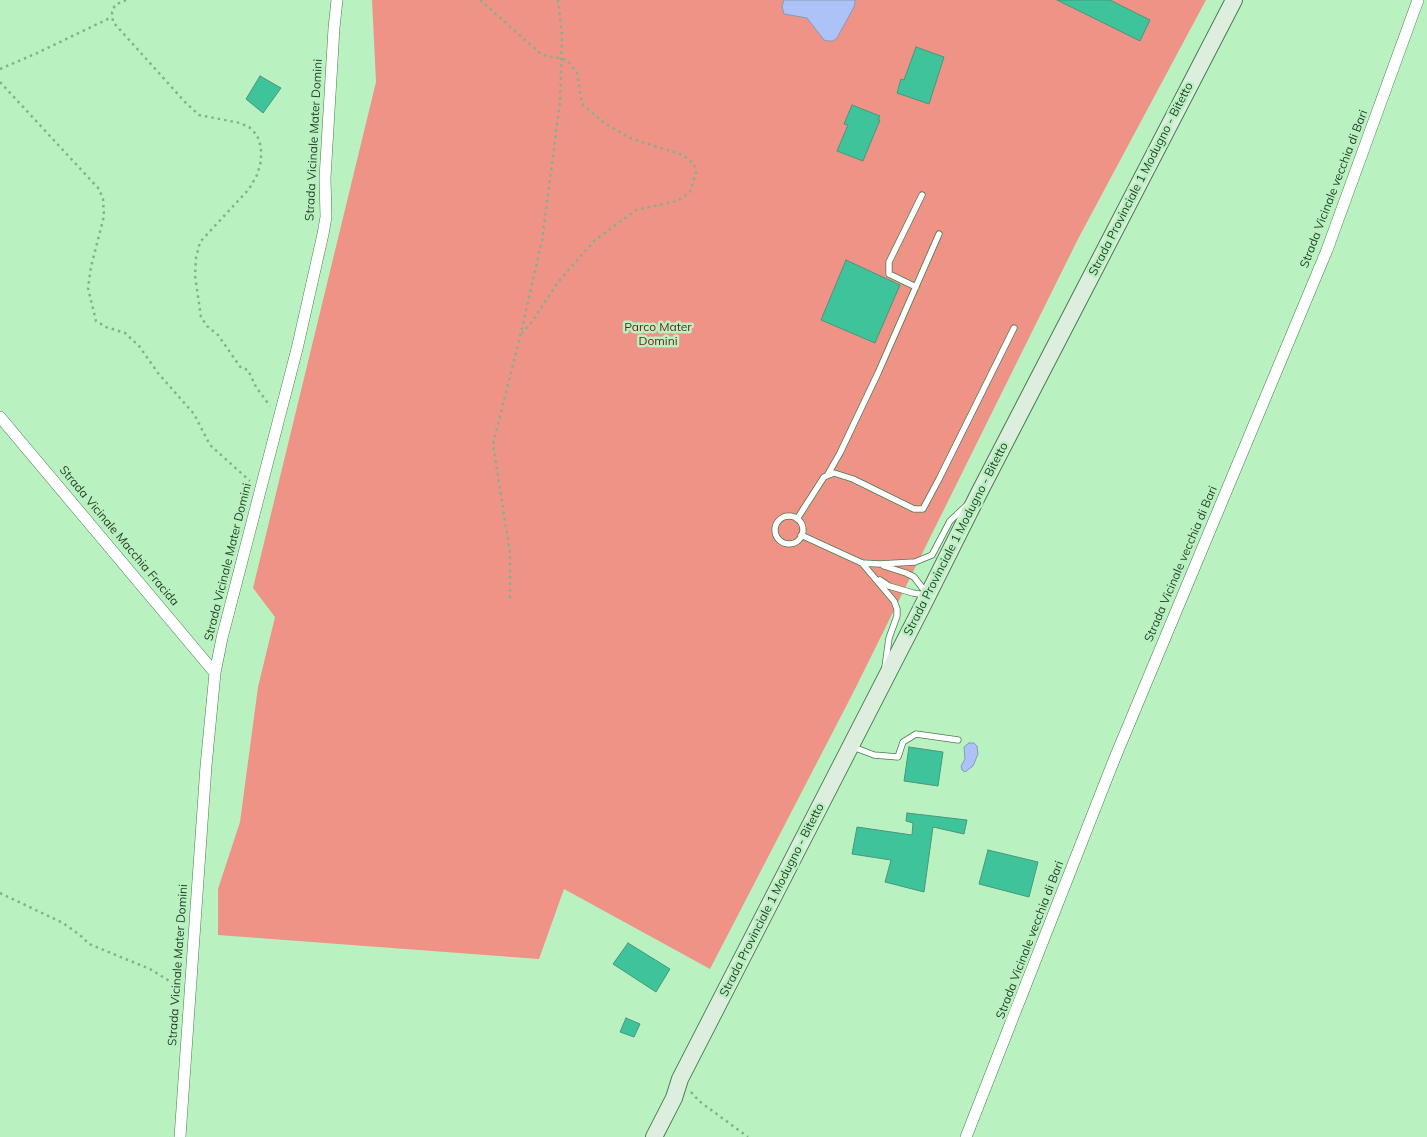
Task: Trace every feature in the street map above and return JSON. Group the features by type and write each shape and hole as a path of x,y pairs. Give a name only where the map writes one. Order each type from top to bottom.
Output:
{"main road":[{"name":"Strada Provinciale 1 Modugno - Bitetto","path":"654,1137 674,1098 680,1079 980,491 1234,0"},
{"name":"Strada Provinciale 1 Modugno - Bitetto","path":"645,1137 666,1095 680,1079"}],"street":[{"name":"Strada Vicinale Mater Domini","path":"180,1137 206,766 215,673 222,638 299,340 326,217 325,178 337,0"},
{"name":"Strada Vicinale vecchia di Bari","path":"966,1137 1114,760 1327,250 1418,0"},
{"name":"Strada Vicinale Macchia Fracida","path":"0,417 215,673"}],"lane":[{"path":"916,287 889,274 889,262 922,195"},
{"path":"797,519 819,484 828,474 840,452 870,390 939,234"},
{"path":"828,474 834,473 853,479 914,509 923,509 1014,328"},
{"path":"801,535 862,563 915,562 932,555 950,521 980,491"},
{"path":"789,516 797,519 802,526 801,535 795,542 787,543 779,539 775,531 780,519 789,516"},
{"path":"862,563 894,601 897,616 889,638 882,685"},
{"path":"880,564 914,577 928,596"},
{"path":"876,578 889,586 928,596"},
{"path":"851,746 874,755 898,756 903,742 916,734 958,740"}],"path":[{"path":"126,0 115,5 112,12 114,22 184,102 198,115 240,123 249,127 257,135 261,147 261,161 257,175 249,189 229,213 200,242 196,258 195,276 201,317 207,326 218,335 241,368 248,370 256,387 267,403 280,416"},
{"path":"480,0 540,53 568,61 577,73 582,104 603,122 632,139 683,155 694,164 696,173 690,192 677,201 636,210 594,241 558,282 531,323 521,333"},
{"path":"510,598 510,553 493,444 542,240 560,102 562,35 558,0"},
{"path":"0,69 113,17"},
{"path":"0,82 100,189 103,199 104,216 91,267 88,288 96,321 106,327 125,333 139,346 158,373 194,414 210,445 260,491"},
{"path":"0,893 62,924 80,935 89,944 150,969 177,986 191,990"},
{"path":"680,1079 699,1101 748,1137"}],"green space":[{"name":"Parco Mater Domini","path":"372,0 1206,0 1078,239 853,693 710,969 564,889 539,959 218,935 218,889 240,822 258,687 275,617 253,588 376,82"}],"water":[{"path":"784,0 855,0 855,3 837,38 833,41 827,41 824,40 807,18 784,14 782,6"},
{"path":"969,743 974,743 977,746 978,754 973,766 965,772 961,766 965,759 964,747"}],"building":[{"path":"1057,0 1110,0 1150,20 1140,41"},
{"path":"916,47 944,57 929,104 897,93 901,79 904,80"},
{"path":"260,76 281,88 263,113 246,99"},
{"path":"852,105 880,116 863,161 837,151 848,125 844,124"},
{"path":"846,260 900,285 875,343 821,320"},
{"path":"909,747 943,752 938,786 904,781"},
{"path":"907,813 967,820 964,834 933,827 924,892 885,882 891,860 852,854 857,827 912,835 913,823 906,821"},
{"path":"988,850 1038,862 1029,897 979,884"},
{"path":"628,943 670,969 656,992 613,964"},
{"path":"626,1018 640,1024 634,1037 620,1032"}]}
